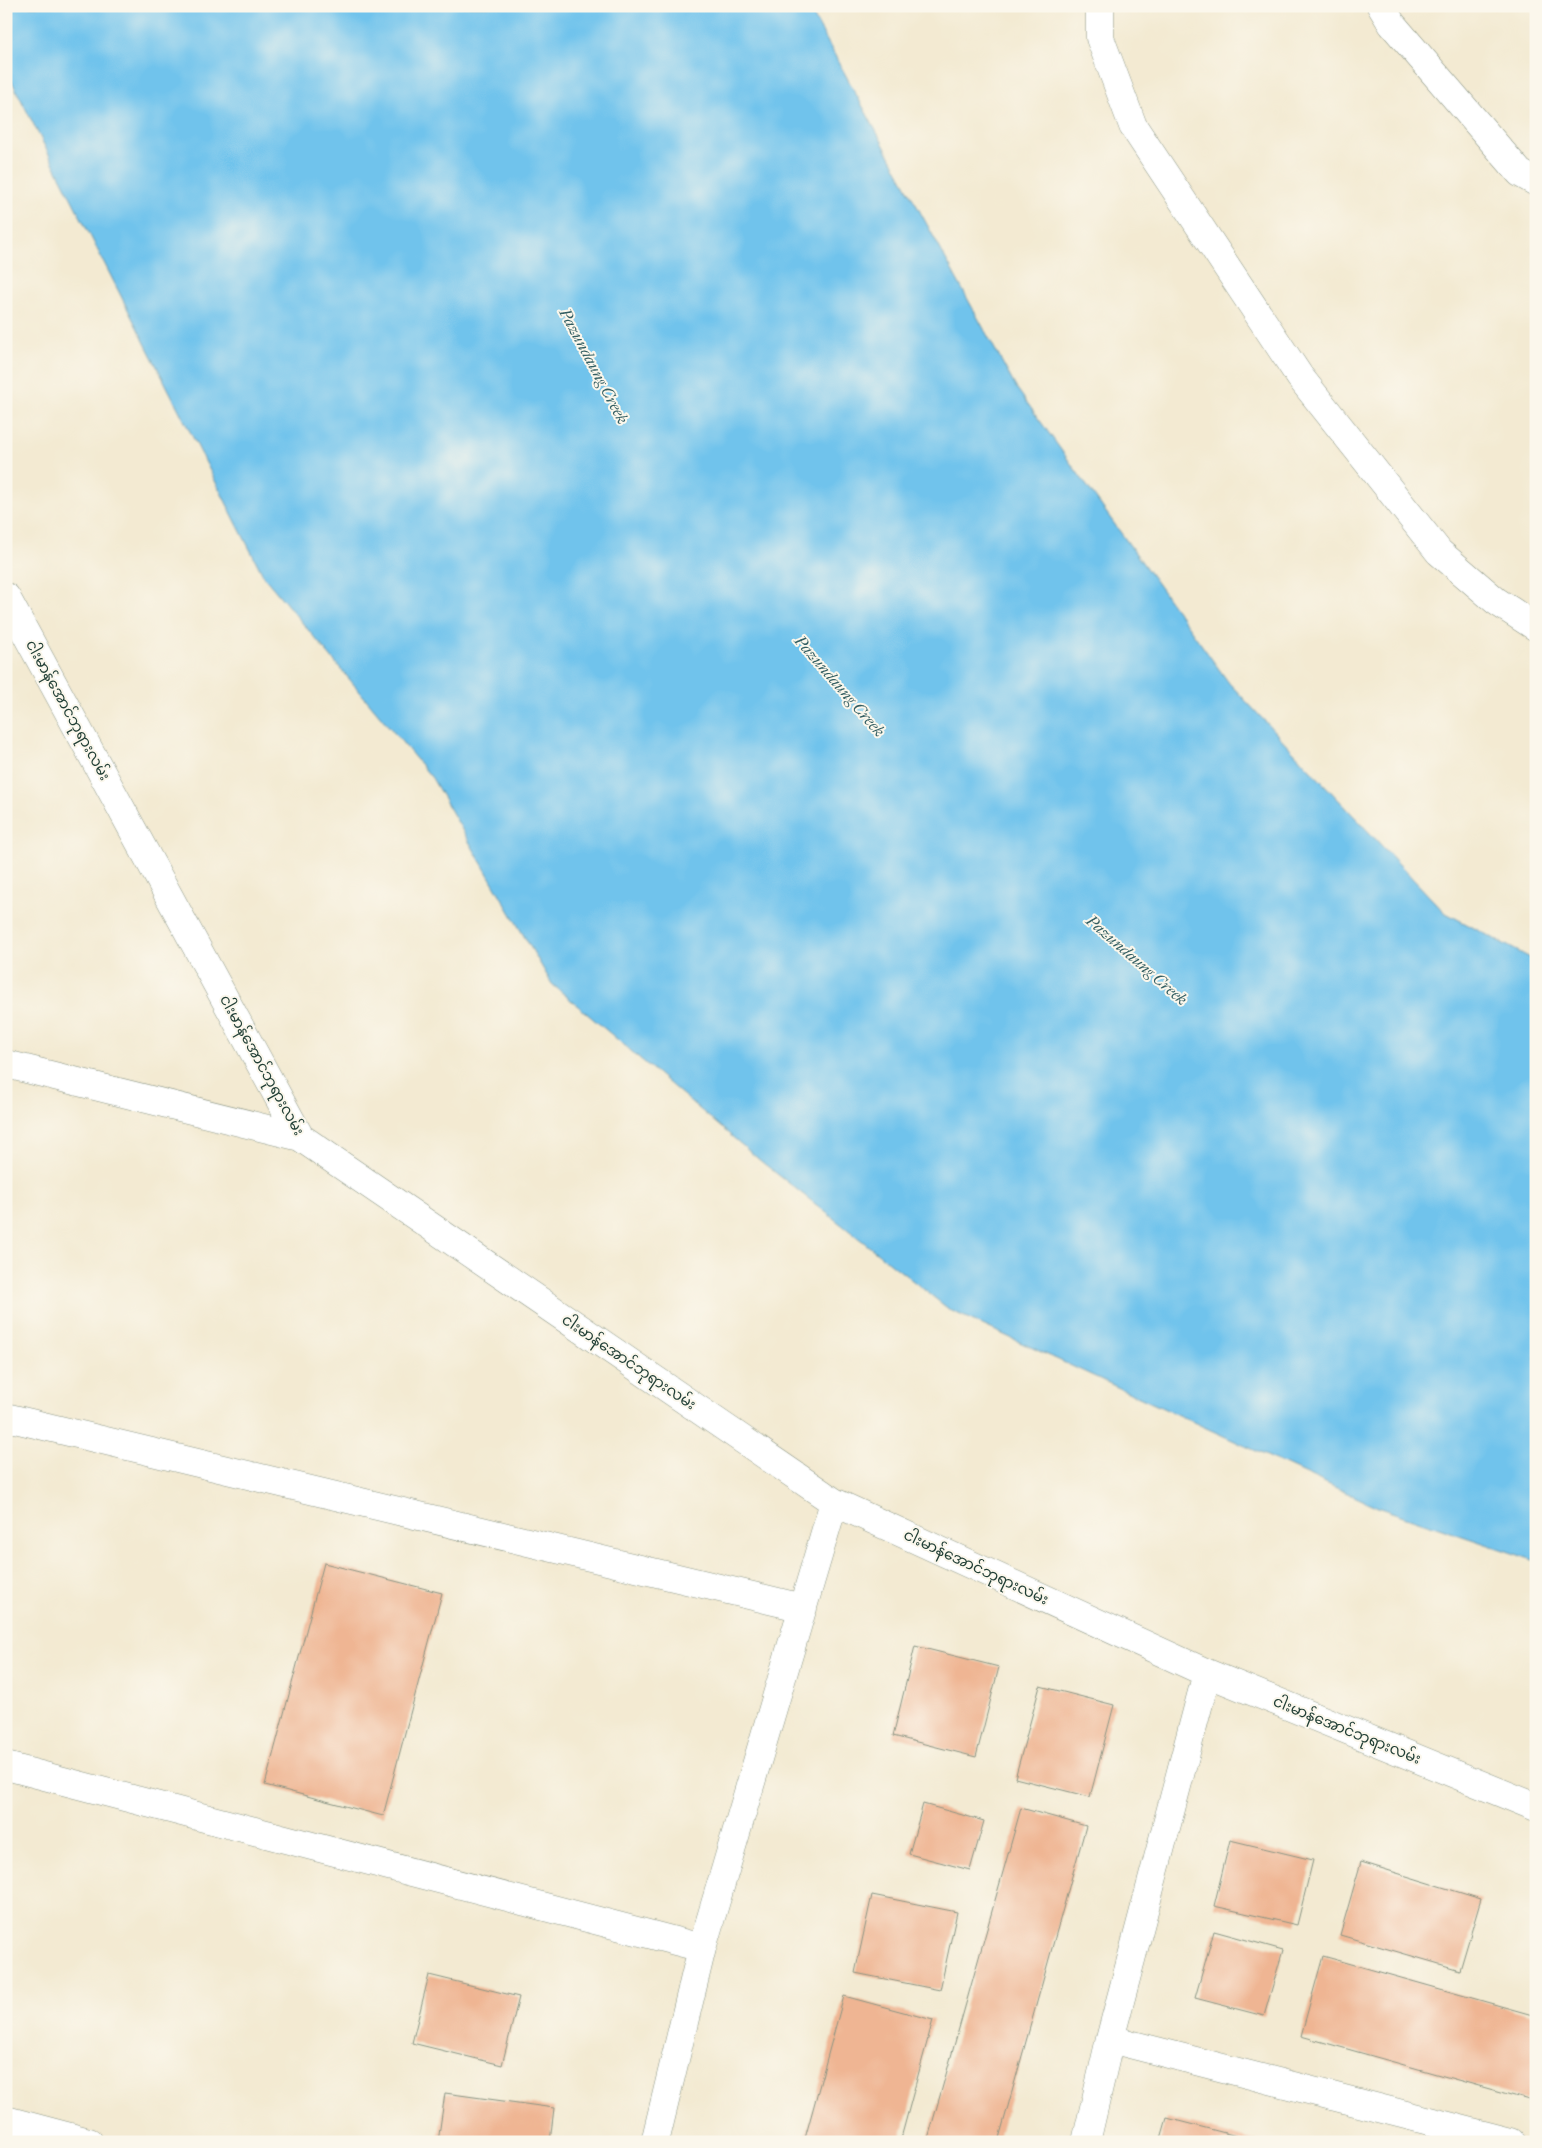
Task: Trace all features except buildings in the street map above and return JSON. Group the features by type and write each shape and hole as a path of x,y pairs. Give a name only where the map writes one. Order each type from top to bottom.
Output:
{"street":[{"path":"1100,6 1100,38 1133,126 1300,377 1439,552 1496,601 1536,626"},
{"path":"1381,6 1392,24 1520,173 1536,182"},
{"name":"ငါးမာန်အောင်ဘုရားလမ်း","path":"6,597 300,1137 834,1502 1207,1673 1536,1807"},
{"path":"6,1064 300,1137"},
{"path":"6,1418 803,1608"},
{"path":"655,2142 702,1948 834,1502"},
{"path":"1086,2142 1110,2039 1207,1673"},
{"path":"6,1766 702,1948"},
{"path":"1110,2039 1511,2142"},
{"path":"6,2120 89,2142"}],"water":[{"name":"Pazundaung Creek","path":"6,6 808,6 1015,386 1229,683 1444,912 1536,961 1536,1561 1380,1508 950,1310 762,1162 552,984 432,778 264,577 6,70"}]}
